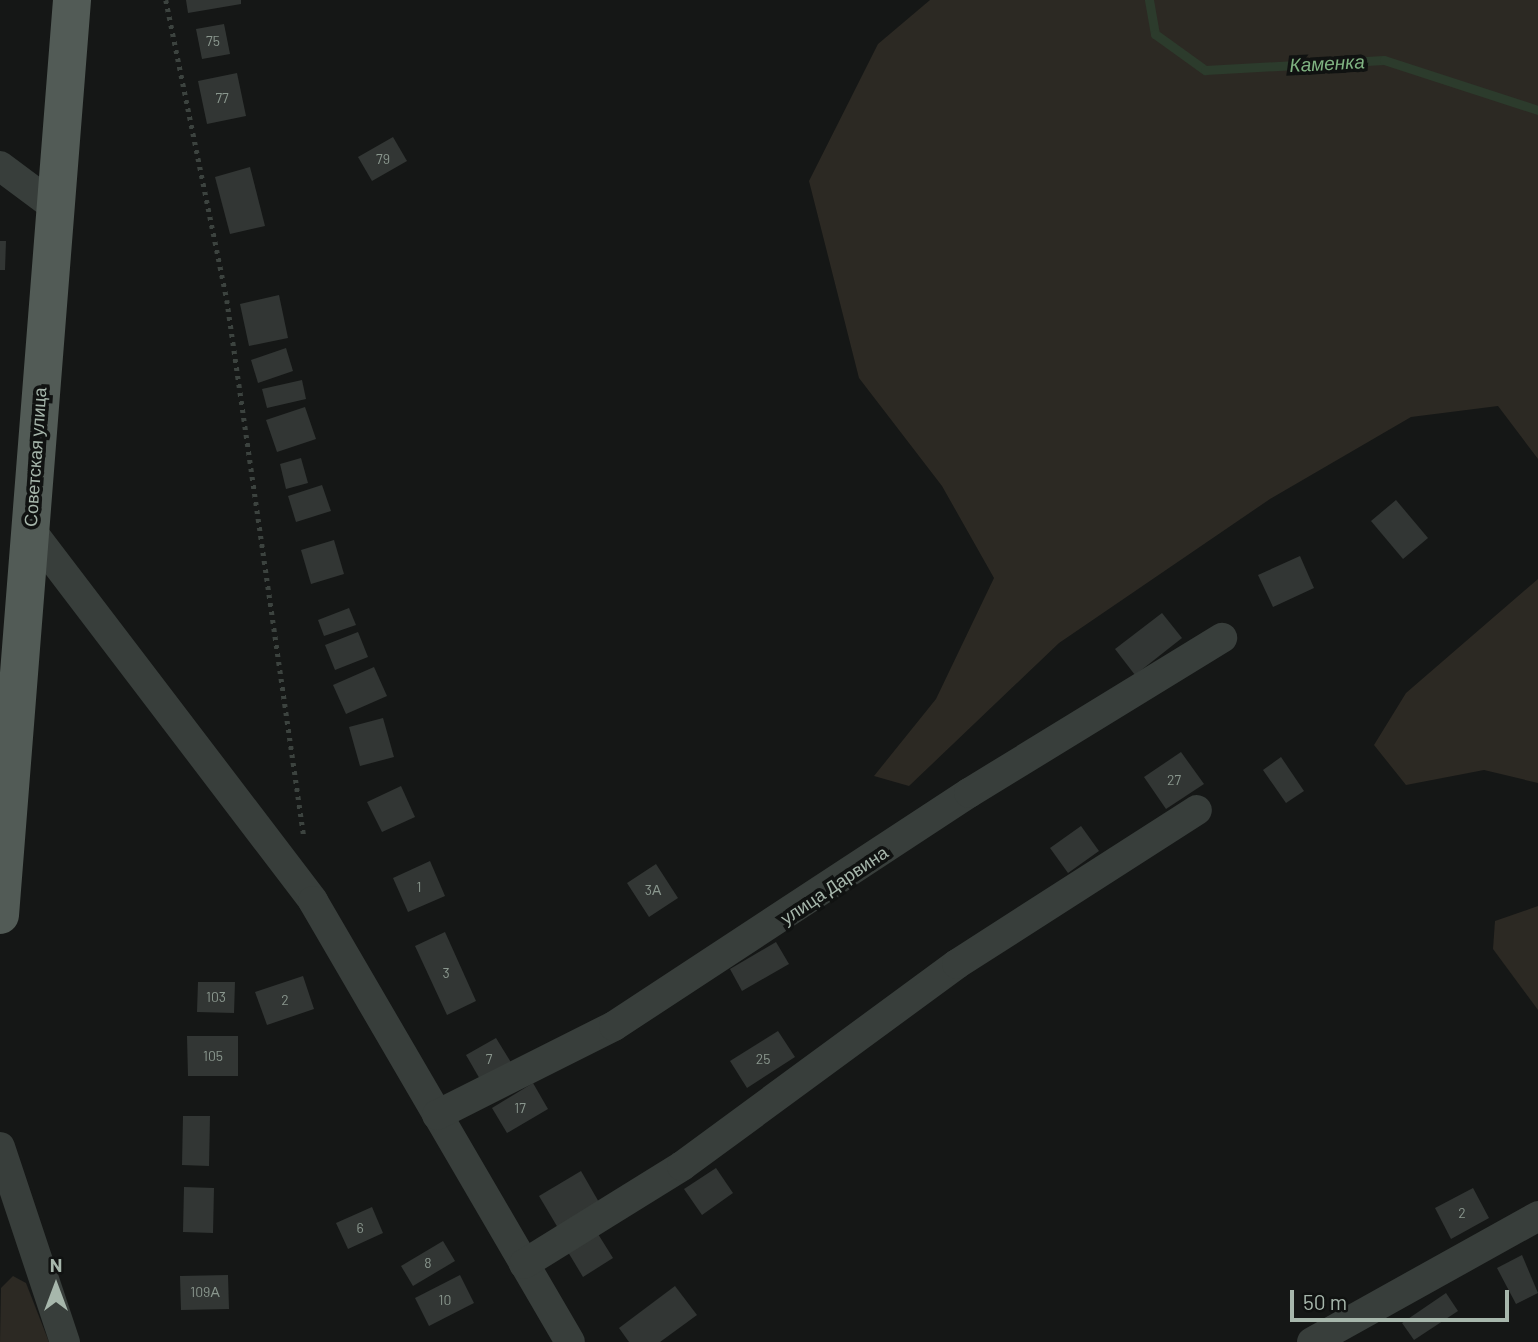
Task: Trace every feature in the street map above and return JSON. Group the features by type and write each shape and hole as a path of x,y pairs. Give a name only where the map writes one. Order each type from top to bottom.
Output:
{"main road":[{"name":"Советская улица","path":"0,915 72,0"}],"street":[{"path":"0,166 55,207"},
{"path":"30,529 313,901 570,1342"},
{"name":"улица Дарвина","path":"437,1115 614,1026 969,793 1222,638"},
{"path":"524,1264 682,1166 957,964 1197,810"},
{"path":"0,1147 65,1342"},
{"path":"1312,1342 1538,1216"}],"path":[{"path":"166,0 227,300 305,846"}],"shaded area":[{"path":"930,0 1538,0 1538,459 1498,406 1411,417 1270,499 1059,643 909,786 874,776 936,699 994,578 942,486 859,378 809,181 878,44"},
{"path":"1538,579 1538,783 1484,770 1406,785 1374,745 1406,693"},
{"path":"1538,906 1538,1010 1493,949 1495,921"},
{"path":"13,1276 26,1283 49,1342 0,1342 1,1288"}],"building":[{"path":"186,0 241,0 241,4 188,13"},
{"path":"224,24 230,54 202,59 196,29"},
{"path":"237,73 246,116 207,124 198,81"},
{"path":"393,137 407,161 372,181 358,157"},
{"path":"250,167 265,226 230,234 215,177"},
{"path":"0,241 6,241 5,270 0,270"},
{"path":"279,295 288,338 249,346 240,304"},
{"path":"286,348 293,371 258,383 251,360"},
{"path":"302,380 306,399 267,408 262,389"},
{"path":"305,407 316,439 277,452 266,420"},
{"path":"301,458 308,483 286,489 280,464"},
{"path":"322,485 331,511 296,522 288,496"},
{"path":"1396,500 1428,538 1403,559 1371,521"},
{"path":"334,540 344,574 311,584 301,550"},
{"path":"1300,556 1314,588 1273,607 1258,575"},
{"path":"349,608 356,625 324,636 318,620"},
{"path":"1162,613 1182,638 1135,675 1115,649"},
{"path":"358,632 368,657 335,670 325,645"},
{"path":"374,667 387,696 346,714 333,685"},
{"path":"383,718 394,757 360,766 349,727"},
{"path":"1181,752 1204,784 1166,809 1144,777"},
{"path":"1281,757 1304,791 1286,803 1263,770"},
{"path":"401,786 415,817 382,832 367,802"},
{"path":"1081,826 1099,851 1068,873 1050,848"},
{"path":"430,861 445,896 408,912 393,878"},
{"path":"656,864 678,898 649,917 627,883"},
{"path":"445,932 476,1001 447,1015 415,946"},
{"path":"776,942 789,964 742,991 730,969"},
{"path":"303,976 314,1009 267,1025 255,992"},
{"path":"198,982 235,982 234,1013 197,1012"},
{"path":"778,1031 795,1057 747,1088 730,1061"},
{"path":"187,1036 238,1036 238,1076 188,1076"},
{"path":"496,1038 512,1064 481,1081 466,1055"},
{"path":"533,1083 548,1109 507,1133 492,1108"},
{"path":"183,1116 210,1116 209,1166 182,1165"},
{"path":"716,1168 733,1193 702,1215 684,1189"},
{"path":"581,1171 600,1204 558,1228 539,1196"},
{"path":"184,1187 214,1188 213,1233 183,1232"},
{"path":"1473,1188 1489,1218 1451,1239 1435,1208"},
{"path":"372,1207 383,1233 348,1249 336,1223"},
{"path":"598,1234 613,1258 583,1277 568,1252"},
{"path":"443,1241 455,1261 413,1286 401,1266"},
{"path":"1522,1255 1538,1293 1516,1304 1497,1268"},
{"path":"228,1275 229,1309 181,1310 180,1276"},
{"path":"460,1275 474,1303 429,1326 415,1298"},
{"path":"675,1286 697,1315 660,1342 629,1342 619,1328"},
{"path":"1446,1293 1458,1311 1414,1340 1402,1323"}],"waterway":[{"name":"Каменка","path":"1149,0 1155,34 1205,70 1384,60 1538,110"}]}
